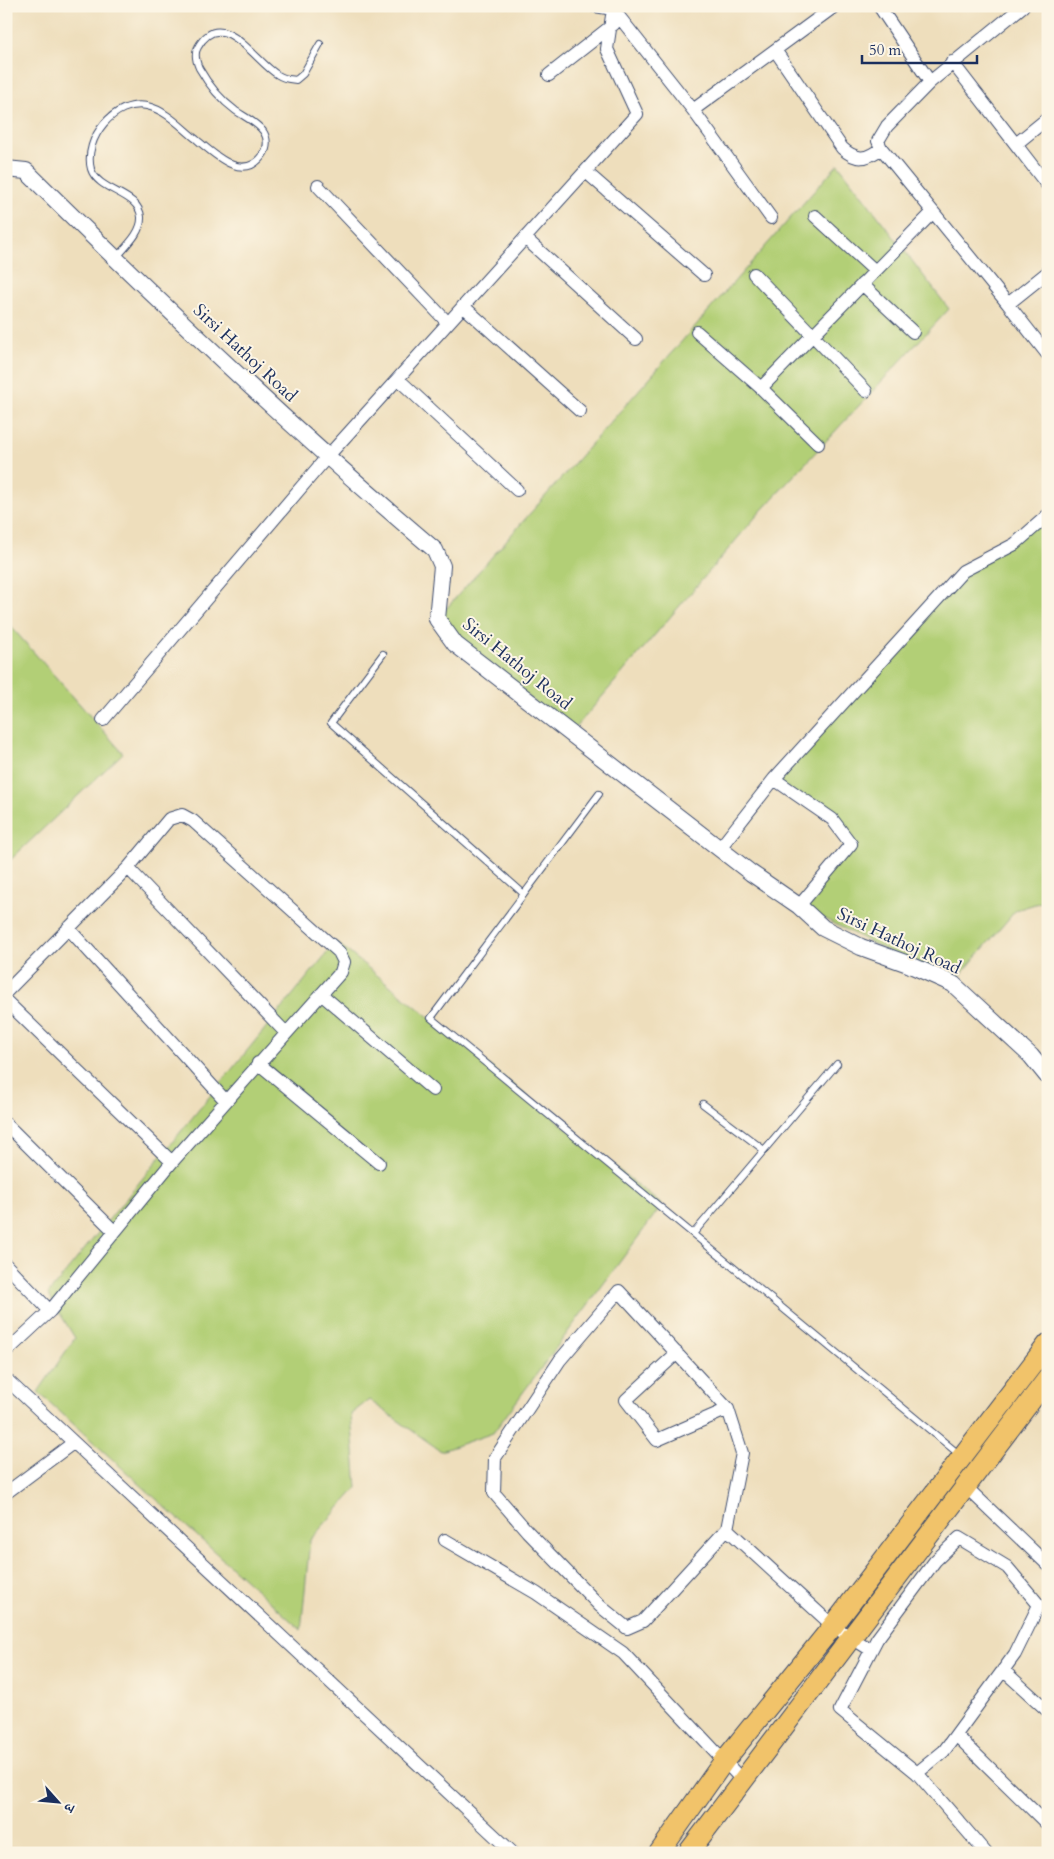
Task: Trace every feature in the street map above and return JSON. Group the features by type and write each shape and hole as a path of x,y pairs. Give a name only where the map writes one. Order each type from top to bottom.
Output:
{"main road":[{"path":"688,1853 965,1486 970,1462 1048,1344"},
{"path":"658,1853 724,1760 833,1626 970,1462 1048,1378"}],"street":[{"path":"104,720 327,457 638,114 607,49 616,22 615,7 596,6"},
{"path":"693,110 835,6"},
{"path":"879,6 930,82"},
{"path":"1023,6 952,62 930,82 887,126 878,141 881,148 1048,355"},
{"path":"549,75 616,22"},
{"path":"616,22 693,110 771,218"},
{"path":"775,50 842,148 850,156 860,158 871,157 881,148"},
{"path":"952,62 1048,186"},
{"path":"1016,144 1048,118"},
{"name":"Sirsi Hathoj Road","path":"6,170 26,171 115,258 327,457 435,550 442,566 437,619 455,644 720,848 799,906 823,928 861,947 908,964 953,984 1031,1056 1048,1077"},
{"path":"586,172 704,275"},
{"path":"318,186 448,323"},
{"path":"761,388 933,212"},
{"path":"815,216 875,271"},
{"path":"525,238 636,339"},
{"path":"1008,304 1048,272"},
{"path":"754,274 866,391"},
{"path":"862,284 913,332"},
{"path":"463,306 580,411"},
{"path":"697,332 761,388 818,444"},
{"path":"398,379 517,490"},
{"path":"720,848 774,780 963,571 1015,544 1047,516"},
{"path":"774,780 832,819 851,844 799,906"},
{"path":"6,992 128,868 168,819 182,815 193,820 339,952 344,962 341,972 225,1100 114,1231 50,1311 6,1352"},
{"path":"128,868 286,1033"},
{"path":"68,928 225,1100"},
{"path":"320,994 433,1090"},
{"path":"6,1001 172,1162"},
{"path":"258,1063 379,1163"},
{"path":"6,1124 114,1231"},
{"path":"6,1265 50,1311"},
{"path":"619,1291 728,1408 742,1453 728,1529 643,1621 627,1628 587,1592 527,1531 494,1494 495,1458 560,1360 619,1291"},
{"path":"678,1353 626,1400 657,1440 728,1408"},
{"path":"6,1380 513,1853"},
{"path":"6,1493 73,1443"},
{"path":"965,1486 1048,1565"},
{"path":"728,1529 833,1626 871,1650"},
{"path":"917,1772 944,1751 1015,1654 1038,1605 1007,1567 959,1538 935,1561 877,1639 840,1710 917,1772 986,1853"},
{"path":"445,1540 536,1593 623,1653 743,1781"},
{"path":"1003,1670 1048,1711"},
{"path":"956,1735 1048,1825"}],"lane":[{"path":"115,258 134,238 140,227 141,216 137,207 101,182 92,172 88,156 94,139 105,123 121,110 133,105 148,106 166,115 223,161 237,167 252,166 263,155 267,142 264,132 235,110 205,79 196,62 197,49 205,36 215,32 227,32 240,40 276,74 287,79 296,80 303,74 320,44"},
{"path":"383,654 332,723 524,894"},
{"path":"599,794 431,1018 970,1462"},
{"path":"693,1234 837,1064"},
{"path":"703,1104 764,1150"}],"green space":[{"path":"838,164 949,309 760,512 571,733 437,619"},
{"path":"1048,515 1048,900 1016,910 953,984 799,906 851,844 832,819 774,779 963,571"},
{"path":"6,621 123,753 6,864"},
{"path":"336,942 662,1205 493,1433 441,1451 369,1400 351,1414 357,1488 310,1540 301,1630 38,1392 75,1338 48,1294"}]}
